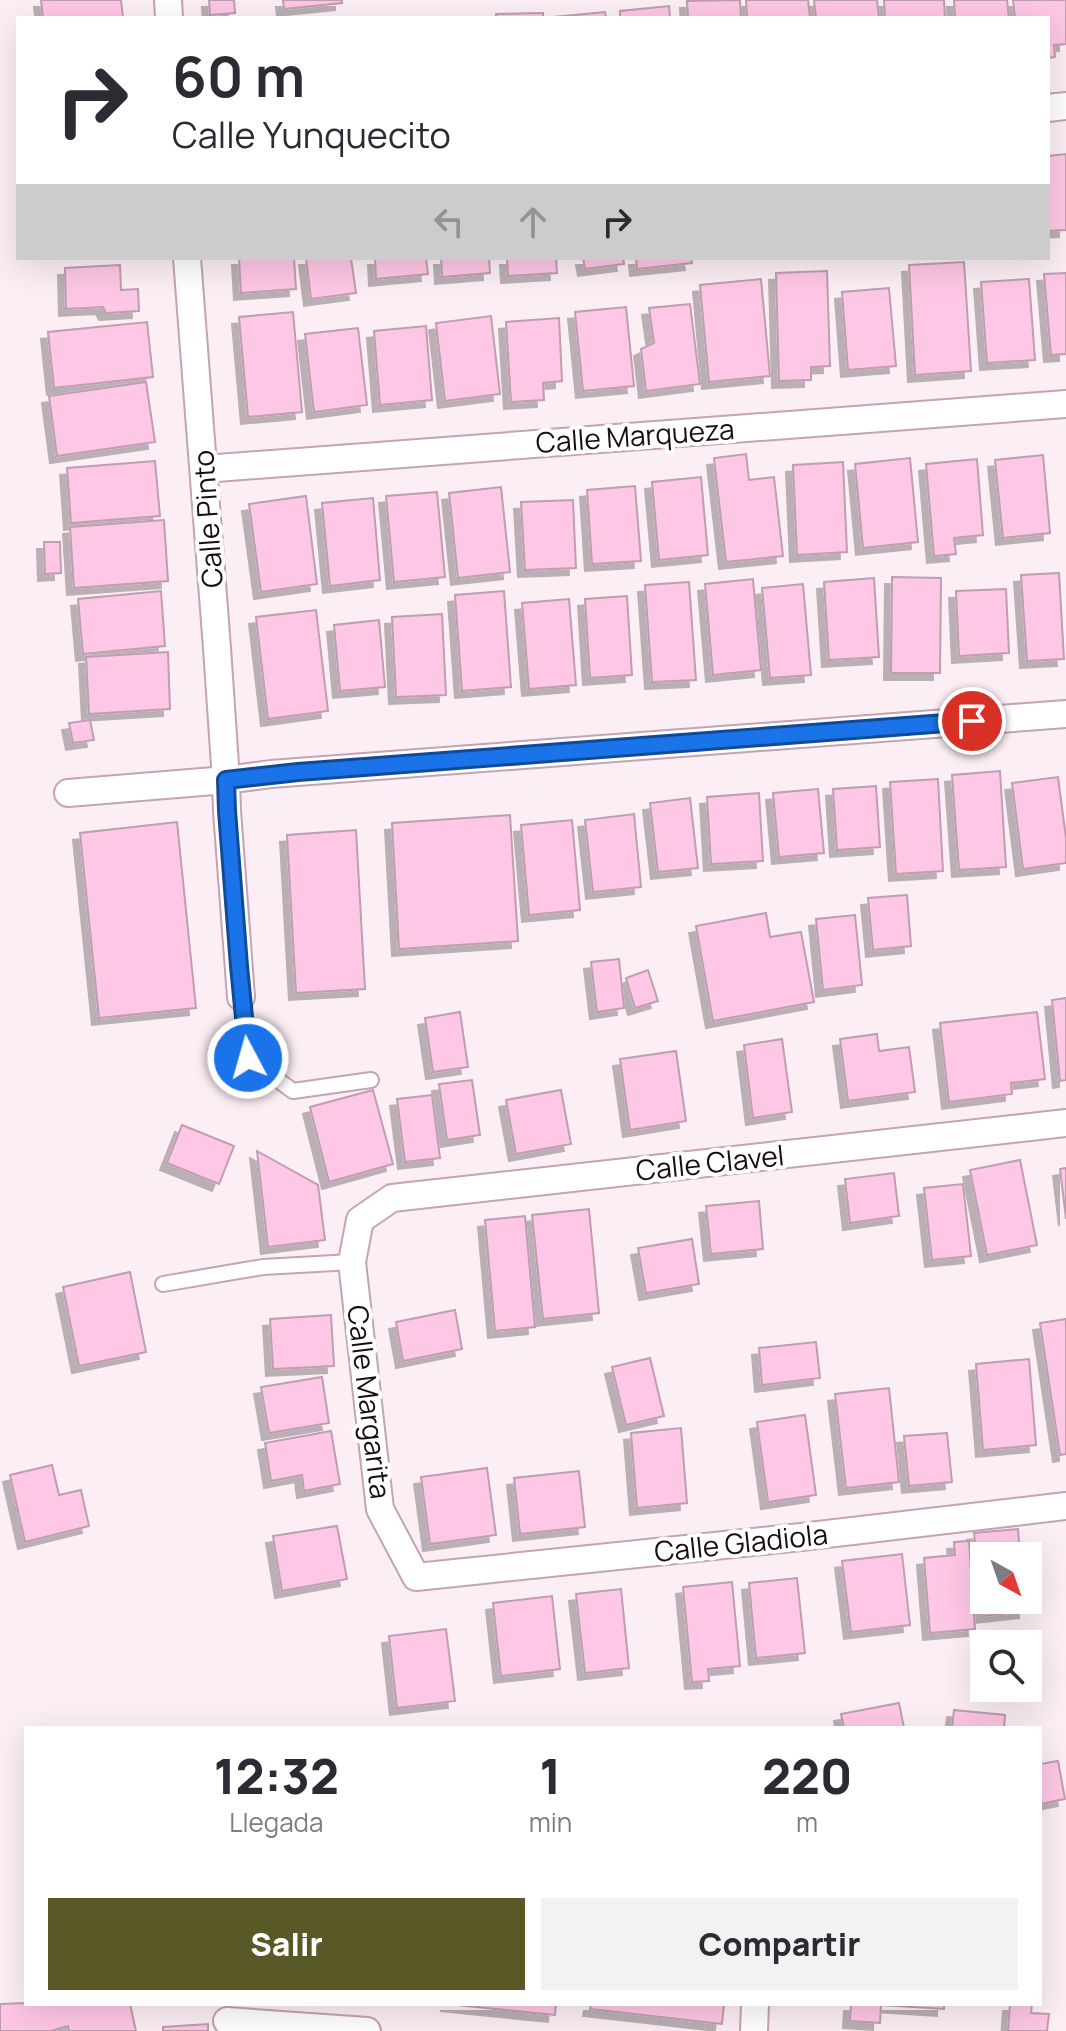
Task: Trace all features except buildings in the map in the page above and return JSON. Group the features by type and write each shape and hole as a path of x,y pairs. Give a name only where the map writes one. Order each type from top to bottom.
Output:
{"street":[{"name":"Calle Pinto","path":"187,260 204,469 216,781 227,811 241,997"},
{"name":"Calle Marqueza","path":"204,469 1066,404"},
{"path":"68,793 271,774 1066,714"},
{"name":"Calle Clavel","path":"360,1220 392,1198 1066,1123"},
{"name":"Calle Margarita","path":"360,1220 352,1262 380,1509 416,1577"},
{"name":"Calle Gladiola","path":"416,1577 1066,1506"},
{"path":"754,2031 755,2006"},
{"path":"227,2021 367,2031"}],"lane":[{"path":"241,997 248,1058 293,1091 371,1080"},
{"path":"163,1284 263,1267 352,1262"}],"route":[{"path":"248,1058 226,780 271,774 972,721"}]}
